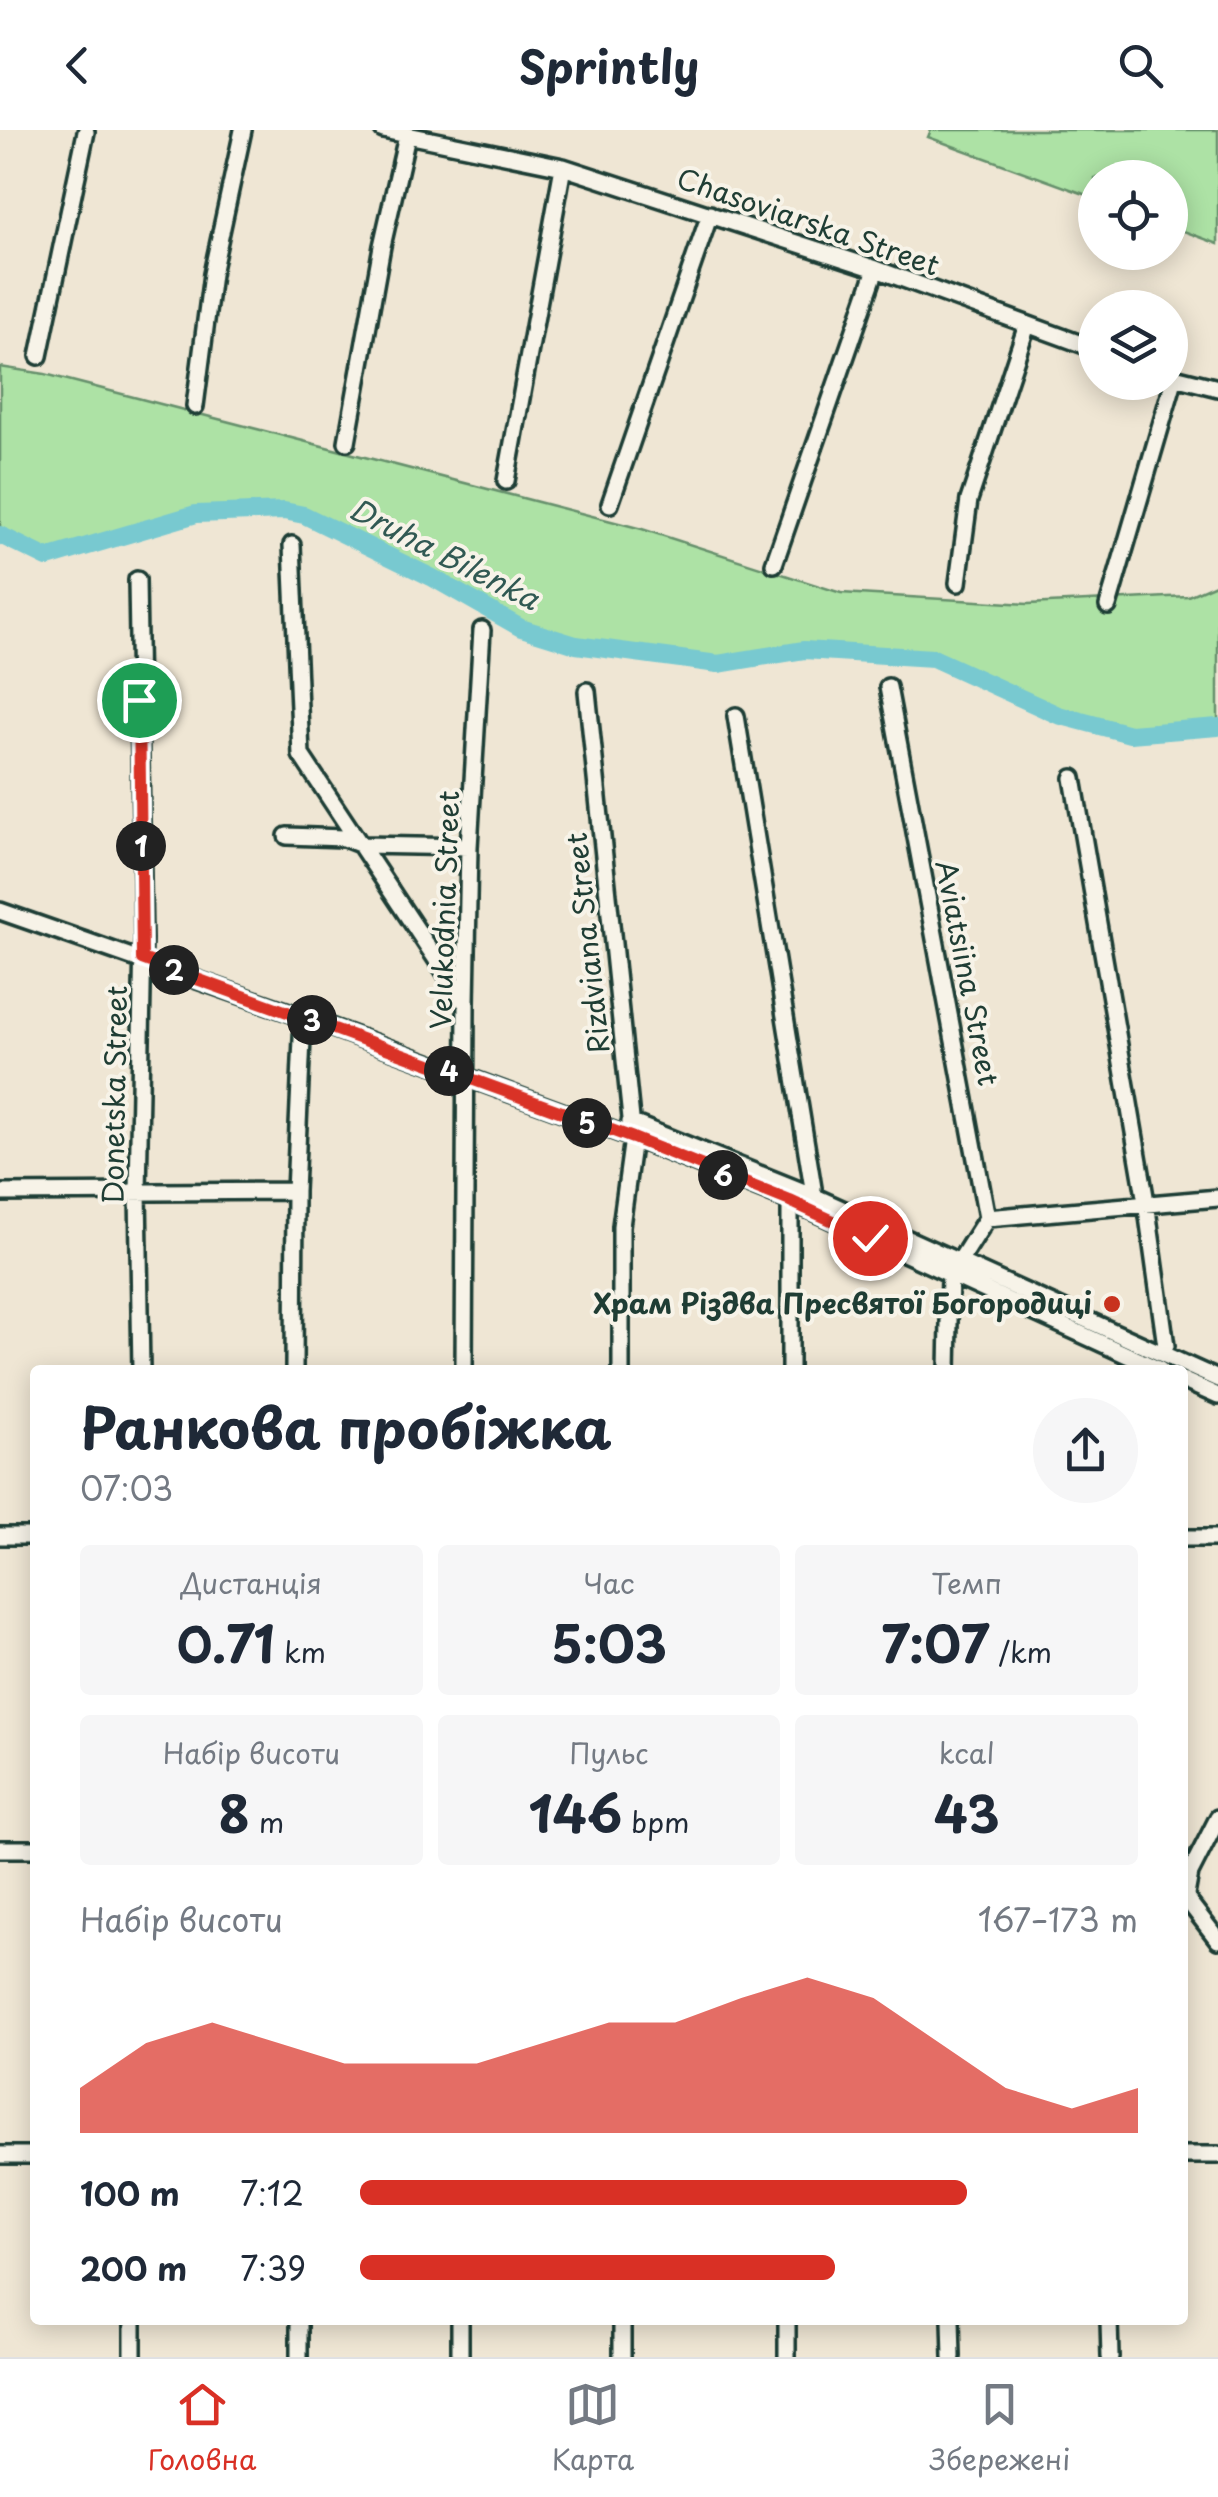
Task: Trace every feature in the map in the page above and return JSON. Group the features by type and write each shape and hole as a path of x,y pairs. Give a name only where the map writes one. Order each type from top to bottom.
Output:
{"street":[{"path":"194,406 212,274 243,130"},
{"name":"Chasoviarska Street","path":"382,130 564,167 876,269 1078,343"},
{"path":"39,356 86,131"},
{"path":"346,442 406,136"},
{"path":"506,481 564,167"},
{"path":"610,504 710,214"},
{"path":"774,564 876,269"},
{"path":"958,583 969,500 1027,325"},
{"path":"1188,381 1218,388"},
{"path":"1108,606 1166,400"},
{"path":"292,544 301,756 466,1003"},
{"name":"Donetska Street","path":"137,580 142,959 140,1365"},
{"name":"Velukodnia Street","path":"464,1365 466,1003 482,630"},
{"name":"Aviatsiina Street","path":"888,687 987,1218"},
{"name":"Rizdviana Street","path":"588,691 632,1130 621,1226 621,1365"},
{"path":"736,716 813,1188 809,1194"},
{"path":"1073,778 1146,1202 1166,1346 1161,1353"},
{"path":"287,836 344,838 362,845 470,847"},
{"path":"0,911 303,1016 467,1078 632,1130 809,1194 956,1268 1124,1363"},
{"path":"294,1365 295,1192 303,1016"},
{"path":"632,1130 790,1201 1187,1365"},
{"path":"0,1193 295,1192"},
{"path":"948,1365 956,1268 987,1218 1218,1198"},
{"path":"790,1201 790,1365"},
{"path":"1188,1365 1218,1379"},
{"path":"1188,1383 1218,1396"},
{"path":"0,1536 30,1536"},
{"path":"1188,1538 1218,1538"},
{"path":"1188,1880 1218,1818"},
{"path":"0,1849 30,1849"},
{"path":"1188,1899 1218,1940"},
{"path":"1188,2154 1218,2154"},
{"path":"0,2155 30,2155"},
{"path":"133,2357 134,2325"},
{"path":"299,2325 299,2357"},
{"path":"460,2325 460,2357"},
{"path":"622,2325 622,2357"},
{"path":"786,2325 786,2357"},
{"path":"951,2325 952,2357"},
{"path":"1110,2325 1110,2357"}],"green space":[{"path":"931,130 1218,130 1218,244 1188,233 1188,160 1078,160 1078,192 928,137"},
{"path":"0,367 45,374 642,529 841,593 1028,604 1188,596 1218,583 1218,727 1130,734 1058,715 933,658 804,650 718,664 576,645 521,628 433,578 304,515 284,511 196,514 47,558 0,535"}],"waterway":[{"name":"Druha Bilenka","path":"0,535 47,558 196,514 284,511 304,515 433,578 521,628 576,645 718,664 804,650 933,658 1058,715 1130,734 1218,727"}],"place":[{"name":"Храм Різдва Пресвятої Богородиці","path":"1112,1304"}],"route":[{"path":"139,700 142,959 633,1138 870,1238"}]}
